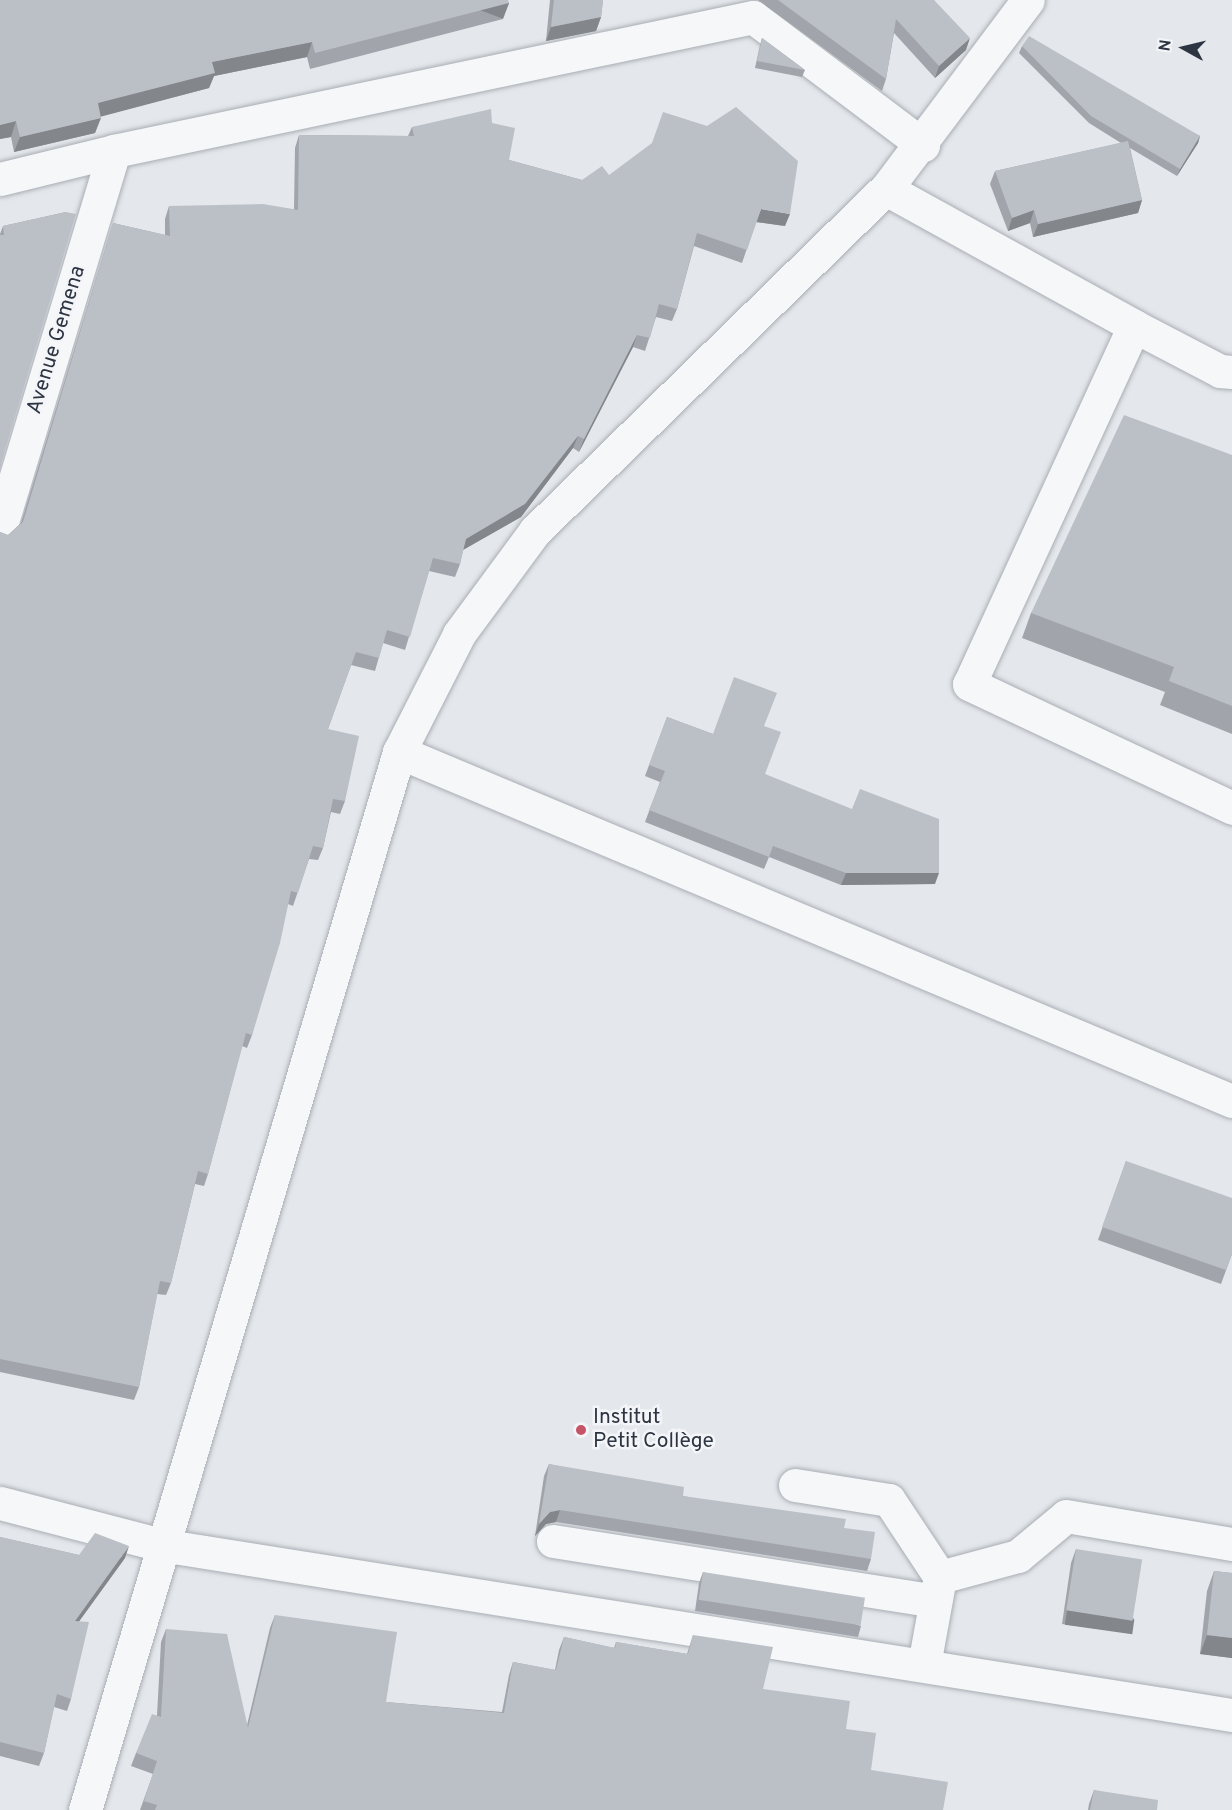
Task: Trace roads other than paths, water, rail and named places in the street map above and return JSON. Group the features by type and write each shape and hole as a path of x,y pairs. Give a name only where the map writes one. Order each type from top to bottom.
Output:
{"street":[{"path":"85,1810 161,1545 399,752 459,634 535,531 886,189 923,145 1029,0"},
{"path":"0,179 741,9 923,145"},
{"name":"Avenue Gemena","path":"0,529 114,151"},
{"path":"886,189 1134,326 1221,371 1232,372"},
{"path":"1134,326 969,684 1232,808"},
{"path":"399,752 1232,1101"},
{"path":"795,1485 889,1500 937,1589 924,1665"},
{"path":"0,1503 161,1545 1232,1715"},
{"path":"553,1541 937,1589 1018,1556 1066,1516 1232,1544"}],"place":[{"name":"Institut Petit Collège","path":"581,1430"}]}
